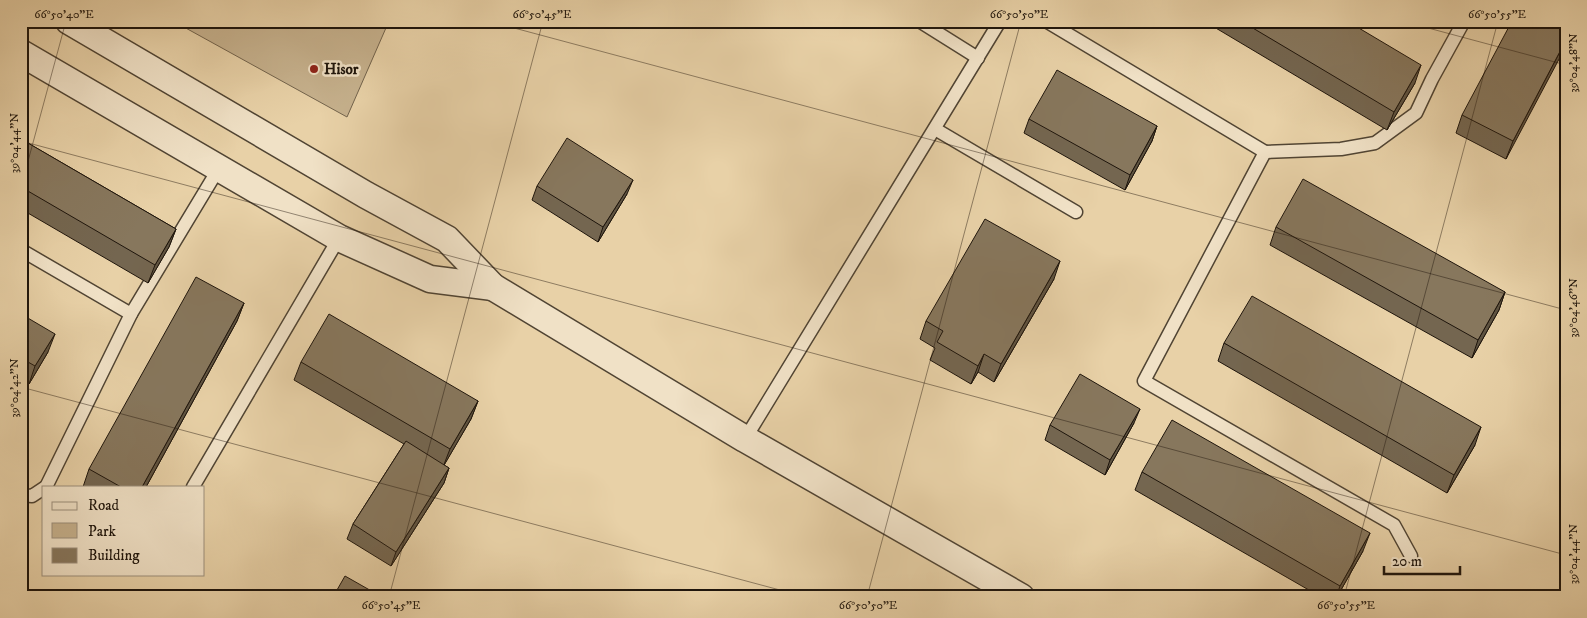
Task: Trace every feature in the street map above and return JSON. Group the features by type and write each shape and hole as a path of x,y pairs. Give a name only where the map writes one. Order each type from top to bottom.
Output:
{"street":[{"path":"69,21 366,196 447,239 493,287 745,438 1021,597"},
{"path":"21,53 339,238 430,279 493,287"}],"lane":[{"path":"919,21 978,58"},
{"path":"745,438 1000,21"},
{"path":"1046,21 1265,152 1341,149 1375,143 1416,114 1428,77 1464,21"},
{"path":"934,129 1076,212"},
{"path":"1265,152 1144,380 1394,525 1411,556"},
{"path":"46,486 131,314 219,168"},
{"path":"194,486 339,238"},
{"path":"21,250 131,314"},
{"path":"32,498 42,490"}],"green space":[{"name":"Hisor","path":"173,21 389,21 347,117"}],"building":[{"path":"1241,21 1347,21 1421,65 1394,112"},
{"path":"1512,21 1566,21 1566,40 1513,141 1462,115"},
{"path":"1057,70 1157,126 1130,175 1029,119"},
{"path":"567,138 633,180 603,227 537,186"},
{"path":"21,139 176,229 155,265 21,187"},
{"path":"1303,179 1505,292 1478,340 1276,227"},
{"path":"985,219 1060,261 1001,364 984,354 978,366 937,342 943,331 926,321"},
{"path":"196,277 244,303 143,486 119,486 89,469"},
{"path":"1252,296 1481,427 1454,475 1224,343"},
{"path":"21,314 55,334 35,366 21,358"},
{"path":"329,314 478,401 450,449 301,362"},
{"path":"1080,374 1140,409 1110,460 1050,425"},
{"path":"1172,420 1370,533 1340,586 1142,472"},
{"path":"406,441 449,468 396,552 353,524"},
{"path":"345,576 382,597 333,597"}],"place":[{"name":"Hisor","path":"314,69"}]}
